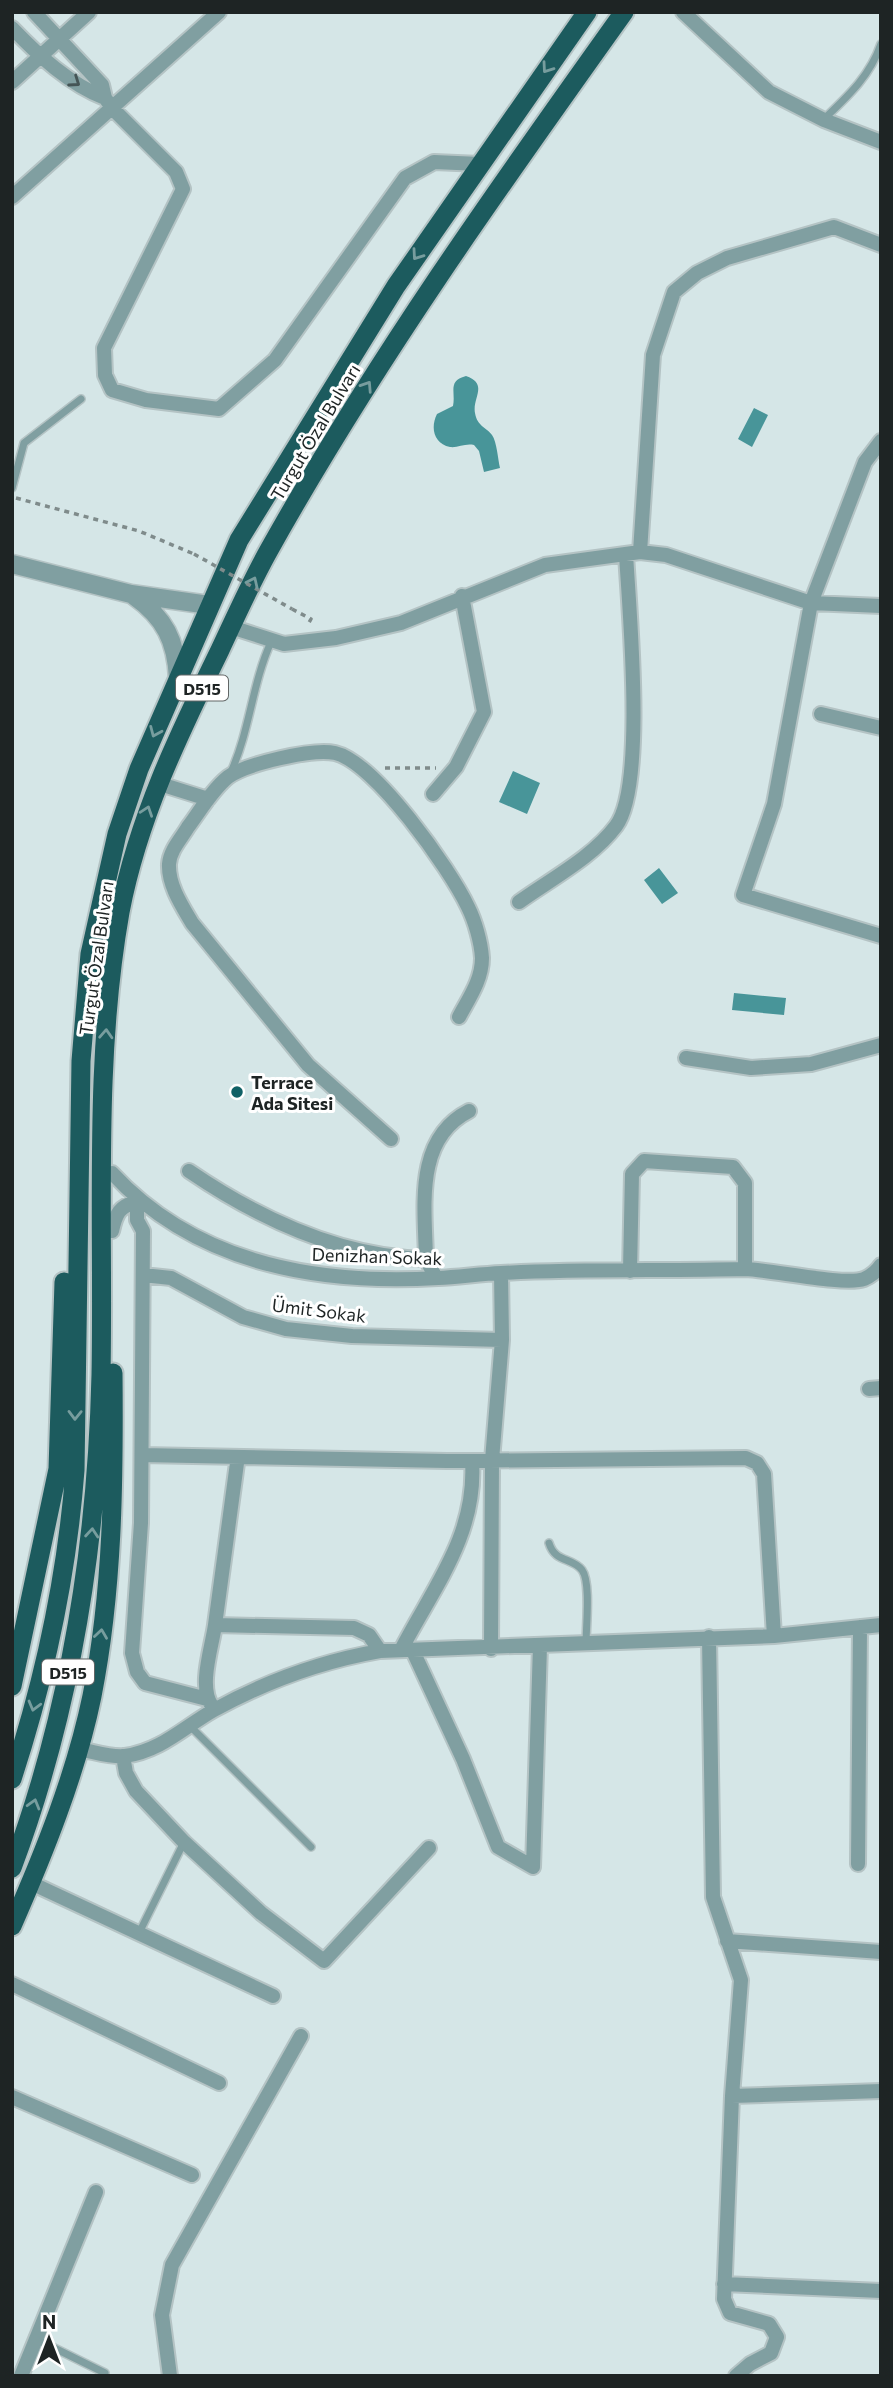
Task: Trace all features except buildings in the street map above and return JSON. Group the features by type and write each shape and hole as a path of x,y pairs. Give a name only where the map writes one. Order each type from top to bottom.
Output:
{"highway":[{"name":"Turgut Özal Bulvarı","path":"12,1779 51,1643 71,1528 75,1470 81,1060 90,954 122,821 139,769 239,540 396,286 587,12"},
{"name":"Turgut Özal Bulvarı","path":"12,1868 35,1802 62,1704 92,1540 101,1373 104,1065 107,1012 121,911 139,835 157,783 266,554 345,421 435,282 624,12"},
{"path":"12,1686 18,1645 58,1469 67,1105 90,954"},
{"path":"12,1926 31,1883 78,1749 92,1696 104,1616 114,1470 113,1231 104,1065"}],"street":[{"path":"34,12 61,37 102,85 109,104"},
{"path":"12,82 89,12"},
{"path":"12,197 109,104 219,12"},
{"path":"683,12 769,92 824,120 881,142"},
{"path":"12,28 40,58 109,104 176,172 183,189 104,348 106,375 112,390 146,400 219,409 275,360 405,178 434,162 480,164"},
{"path":"519,902 604,839 626,808 630,788 633,705 633,553 653,355 674,292 697,273 727,258 834,227 881,245"},
{"path":"881,442 865,462 811,603 774,804 743,895 881,936"},
{"path":"231,627 271,642 299,644 401,623 462,596 545,565 633,553 666,555 811,603 881,606"},
{"path":"12,564 131,594 209,605"},
{"path":"131,594 152,608 167,627 176,652 178,678"},
{"path":"433,794 456,767 484,712 462,596"},
{"path":"821,714 881,728"},
{"path":"391,1139 308,1065 192,923 182,906 171,880 172,852 208,799 229,776 288,755 319,750 338,753 365,768 441,862 470,910 482,957 480,979 459,1017"},
{"path":"157,783 208,799"},
{"path":"686,1058 751,1068 811,1064 881,1045"},
{"path":"436,1278 426,1259 424,1191 428,1164 436,1142 453,1119 469,1111"},
{"path":"630,1271 632,1174 644,1161 733,1167 745,1183 745,1269"},
{"path":"189,1171 253,1210 305,1232 384,1256 426,1259"},
{"name":"Denizhan Sokak","path":"111,1174 137,1201 206,1241 270,1266 344,1277 436,1278 501,1273 745,1269 785,1272 824,1280 881,1280"},
{"path":"113,1231 116,1213 123,1205 137,1201 137,1220 143,1231 142,1455 141,1523 132,1653 137,1672 145,1683 211,1705"},
{"path":"863,1280 881,1265"},
{"path":"491,1648 492,1460 502,1340 501,1273"},
{"name":"Ümit Sokak","path":"143,1275 171,1278 243,1317 286,1329 352,1336 502,1340"},
{"path":"142,1455 472,1461 752,1460 764,1474 774,1636"},
{"path":"407,1651 458,1546 471,1501 472,1461"},
{"path":"211,1705 215,1625 237,1463"},
{"path":"215,1625 354,1628 369,1635 380,1651"},
{"path":"78,1749 123,1756 158,1748 190,1726 211,1705 336,1659 380,1651 774,1636 881,1625"},
{"path":"858,1864 860,1627"},
{"path":"709,1637 713,1898 741,1980 732,2095 724,2284 726,2309 743,2318 769,2324 777,2337 771,2353 750,2364 736,2376"},
{"path":"407,1651 463,1759 498,1847 533,1867 540,1646"},
{"path":"123,1756 126,1773 136,1791 184,1842 261,1913 324,1961 429,1848"},
{"path":"31,1883 272,1996"},
{"path":"727,1941 881,1952"},
{"path":"12,1984 219,2083"},
{"path":"170,2376 162,2315 173,2265 301,2036"},
{"path":"732,2095 881,2091"},
{"path":"12,2097 192,2175"},
{"path":"21,2376 96,2192"},
{"path":"724,2284 881,2291"}],"lane":[{"path":"824,120 858,88 875,61 881,44"},
{"path":"12,488 24,443 81,399"},
{"path":"229,776 243,745 256,680 271,642"},
{"path":"549,1543 554,1555 579,1567 586,1578 586,1644"},
{"path":"190,1726 311,1847"},
{"path":"138,1933 184,1842"},
{"path":"35,2338 105,2373"}],"path":[{"path":"12,497 139,531 194,554 310,620 299,644"},
{"path":"365,768 456,767"}],"water":[{"path":"466,376 477,383 476,417 494,438 500,468 484,472 479,451 474,445 450,447 440,443 435,435 437,414 453,406 454,384"},
{"path":"754,408 768,415 752,447 738,439"},
{"path":"513,771 540,783 527,814 499,802"},
{"path":"659,868 678,893 662,904 644,880"},
{"path":"734,993 786,998 784,1015 732,1010"}],"place":[{"name":"Terrace Ada Sitesi","path":"237,1092"}]}
